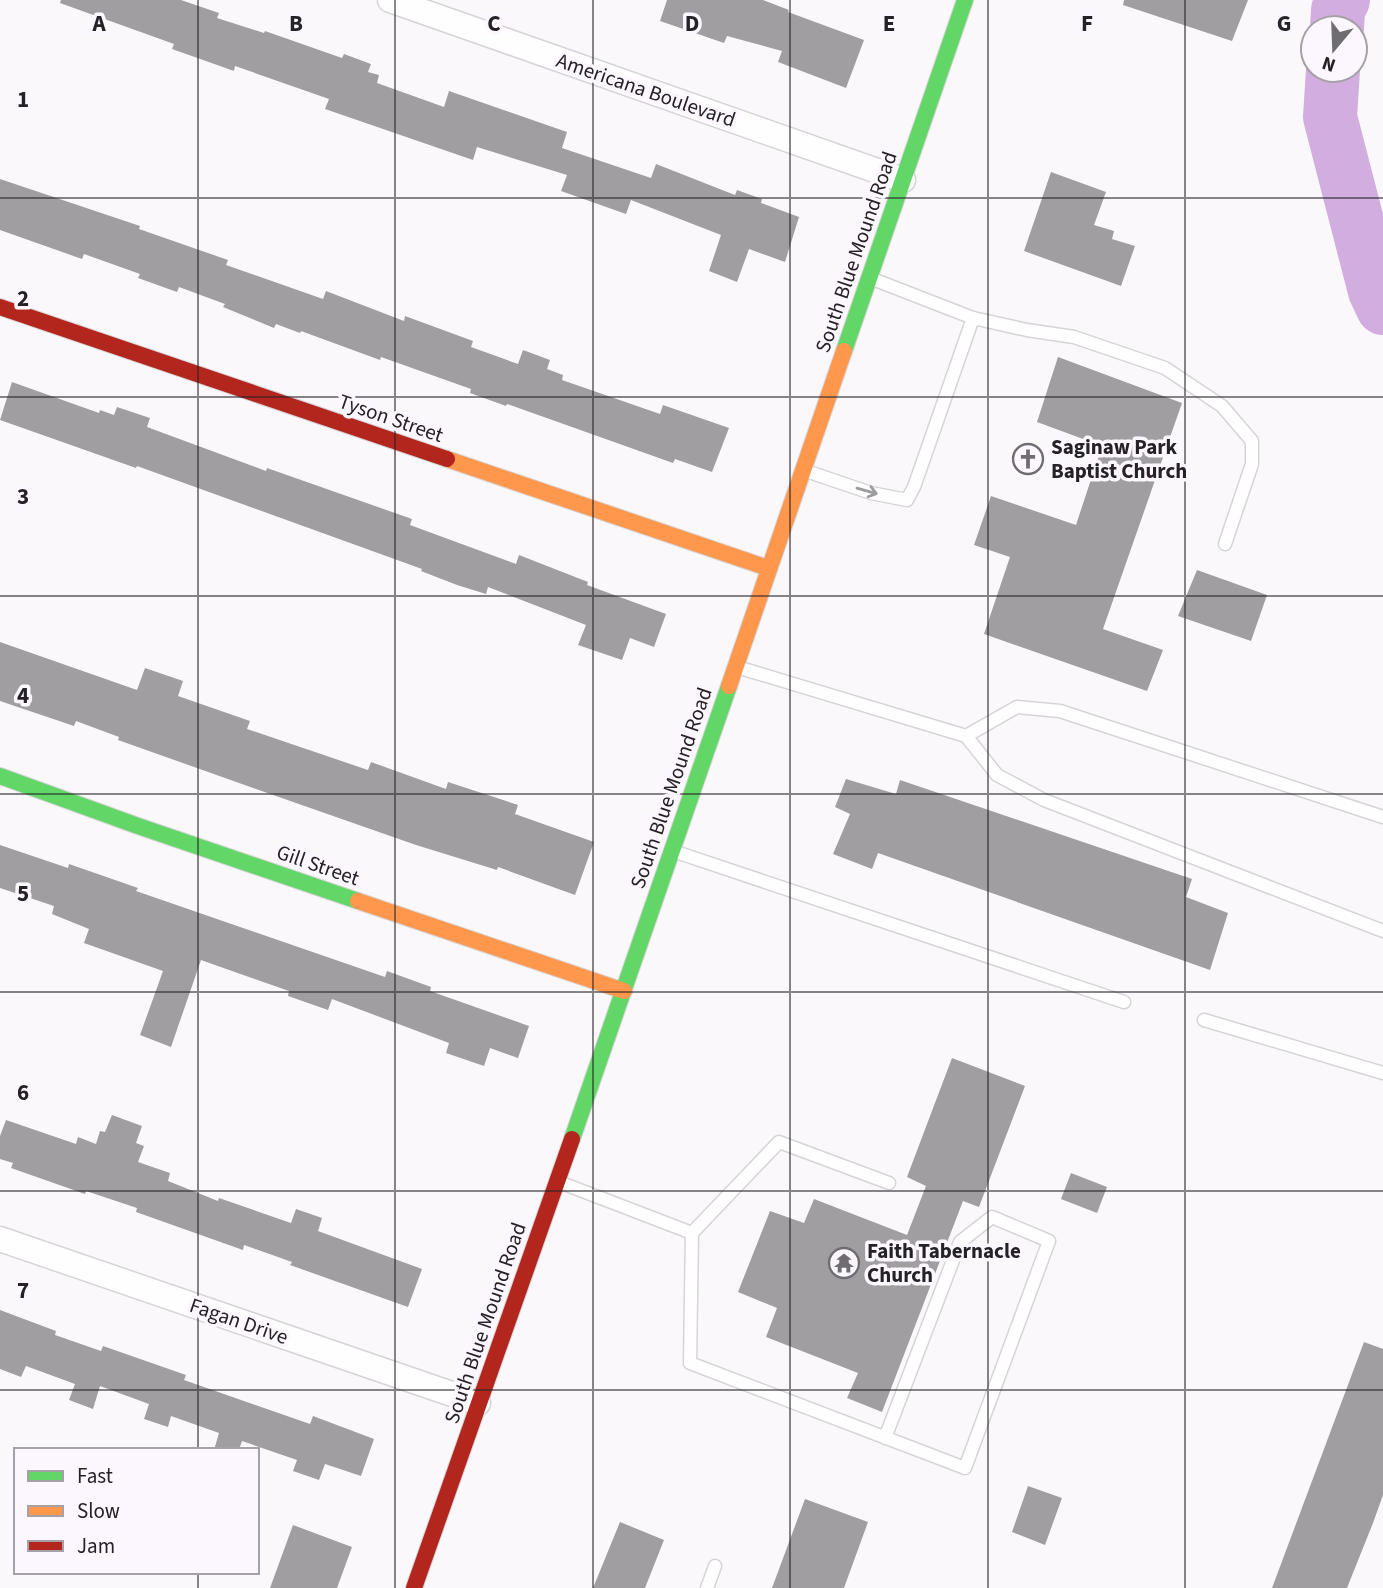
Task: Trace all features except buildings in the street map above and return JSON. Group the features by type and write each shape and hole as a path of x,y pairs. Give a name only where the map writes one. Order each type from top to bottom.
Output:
{"main road":[{"name":"South Blue Mound Road","path":"414,1588 624,991 965,0"},
{"name":"Tyson Street","path":"0,307 768,568"},
{"name":"Gill Street","path":"0,776 138,826 624,991"}],"street":[{"name":"Americana Boulevard","path":"390,0 903,180"},
{"name":"Fagan Drive","path":"0,1239 478,1403"}],"lane":[{"path":"870,278 973,318 1074,337 1165,368 1222,406 1252,441 1252,464 1225,544"},
{"path":"803,470 871,493 906,500 914,487 973,318"},
{"path":"735,666 967,736 997,775 1044,800 1383,931"},
{"path":"967,736 1017,707 1060,711 1383,817"},
{"path":"672,851 1124,1002"},
{"path":"1204,1020 1383,1073"},
{"path":"885,1438 960,1241 992,1217 1049,1241 965,1468 885,1438 690,1363 692,1233 779,1142 889,1182"},
{"path":"557,1181 692,1233"},
{"path":"707,1588 715,1566"}],"waterway":[{"path":"1338,14 1343,0"},
{"path":"1332,84 1330,117 1375,291 1383,308"}],"traffic: fast":[{"path":"844,351 965,0"},
{"path":"572,1139 729,686"},
{"path":"0,776 358,901"}],"traffic: slow":[{"path":"729,686 844,351"},
{"path":"447,459 768,568"},
{"path":"358,901 624,991"}],"traffic: jam":[{"path":"0,307 447,459"},
{"path":"414,1588 572,1139"}],"place":[{"name":"Saginaw Park Baptist Church","path":"1028,459"},
{"name":"Faith Tabernacle Church","path":"844,1263"}]}
